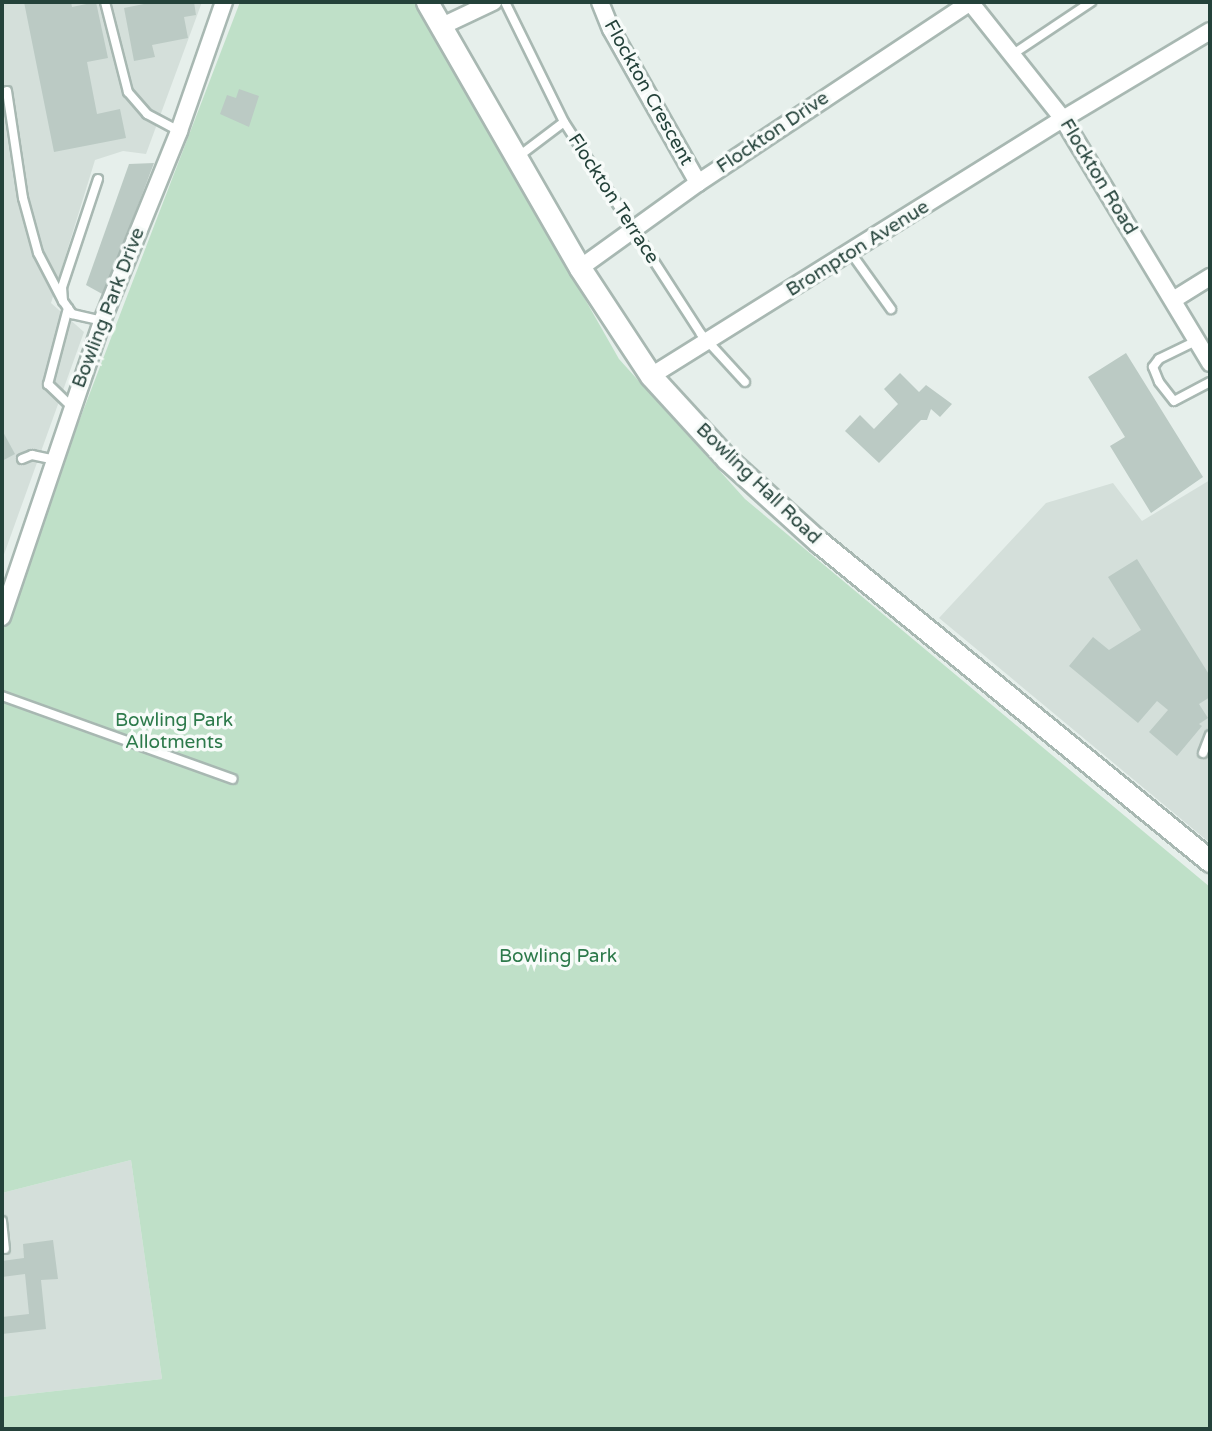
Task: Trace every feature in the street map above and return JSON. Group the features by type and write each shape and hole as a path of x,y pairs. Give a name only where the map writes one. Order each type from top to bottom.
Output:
{"street":[{"name":"Bowling Park Drive","path":"2,617 102,321 179,131 224,2"},
{"name":"Bowling Hall Road","path":"427,2 580,268 651,376 727,459 819,542 1210,860"},
{"path":"440,27 493,2"},
{"name":"Flockton Crescent","path":"600,2 611,29 698,183"},
{"name":"Flockton Drive","path":"580,268 698,183 970,2"},
{"name":"Flockton Road","path":"970,2 1063,119 1210,363"},
{"name":"Brompton Avenue","path":"651,376 1063,119 1210,31"},
{"path":"1172,300 1210,277"}],"lane":[{"path":"105,2 128,92 147,114 179,131"},
{"name":"Flockton Terrace","path":"505,2 564,122 708,342 745,383"},
{"path":"1013,54 1091,2"},
{"path":"7,91 23,198 38,253 72,314 102,321"},
{"path":"516,159 564,122"},
{"path":"72,408 48,384 65,304 62,287 98,179"},
{"path":"852,253 891,309"},
{"path":"1196,341 1159,359 1153,367 1159,382 1174,401 1210,382"},
{"path":"22,459 32,455 55,460"},
{"path":"2,696 232,779"},
{"path":"1203,753 1210,735"},
{"path":"2,1221 5,1249"}],"shaded area":[{"path":"2,2 202,2 146,154 123,151 95,160 51,303 84,332 2,560"},
{"path":"1210,480 1210,843 939,618 1046,503 1113,483 1142,521"},
{"path":"131,1160 162,1379 2,1397 2,1193"}],"green space":[{"name":"Bowling Park","path":"240,2 416,2 619,359 745,499 1210,887 1210,1429 2,1429 2,1397 162,1379 131,1160 2,1193 2,622"}],"building":[{"path":"24,2 71,2 72,7 96,2 108,58 87,62 97,114 120,109 126,138 54,152"},
{"path":"154,2 194,2 196,15 184,17 188,38 152,45 155,57 134,61 124,8"},
{"path":"239,89 259,96 249,127 220,114 227,95 236,98"},
{"path":"154,163 104,295 86,285 129,164"},
{"path":"1126,353 1203,477 1151,513 1110,446 1125,437 1088,377"},
{"path":"900,373 919,392 926,385 952,404 940,417 931,409 927,420 921,420 879,463 845,431 860,415 874,429 898,404 884,389"},
{"path":"2,430 15,454 2,461"},
{"path":"1137,559 1210,676 1210,697 1199,704 1208,718 1199,724 1202,726 1177,756 1149,732 1168,710 1157,701 1138,723 1069,666 1093,637 1109,650 1141,630 1108,577"},
{"path":"53,1240 58,1279 41,1280 46,1329 2,1334 2,1317 29,1314 25,1274 2,1277 2,1261 24,1258 23,1244"}],"park label":[{"name":"Bowling Park Allotments","path":"174,732"}]}
